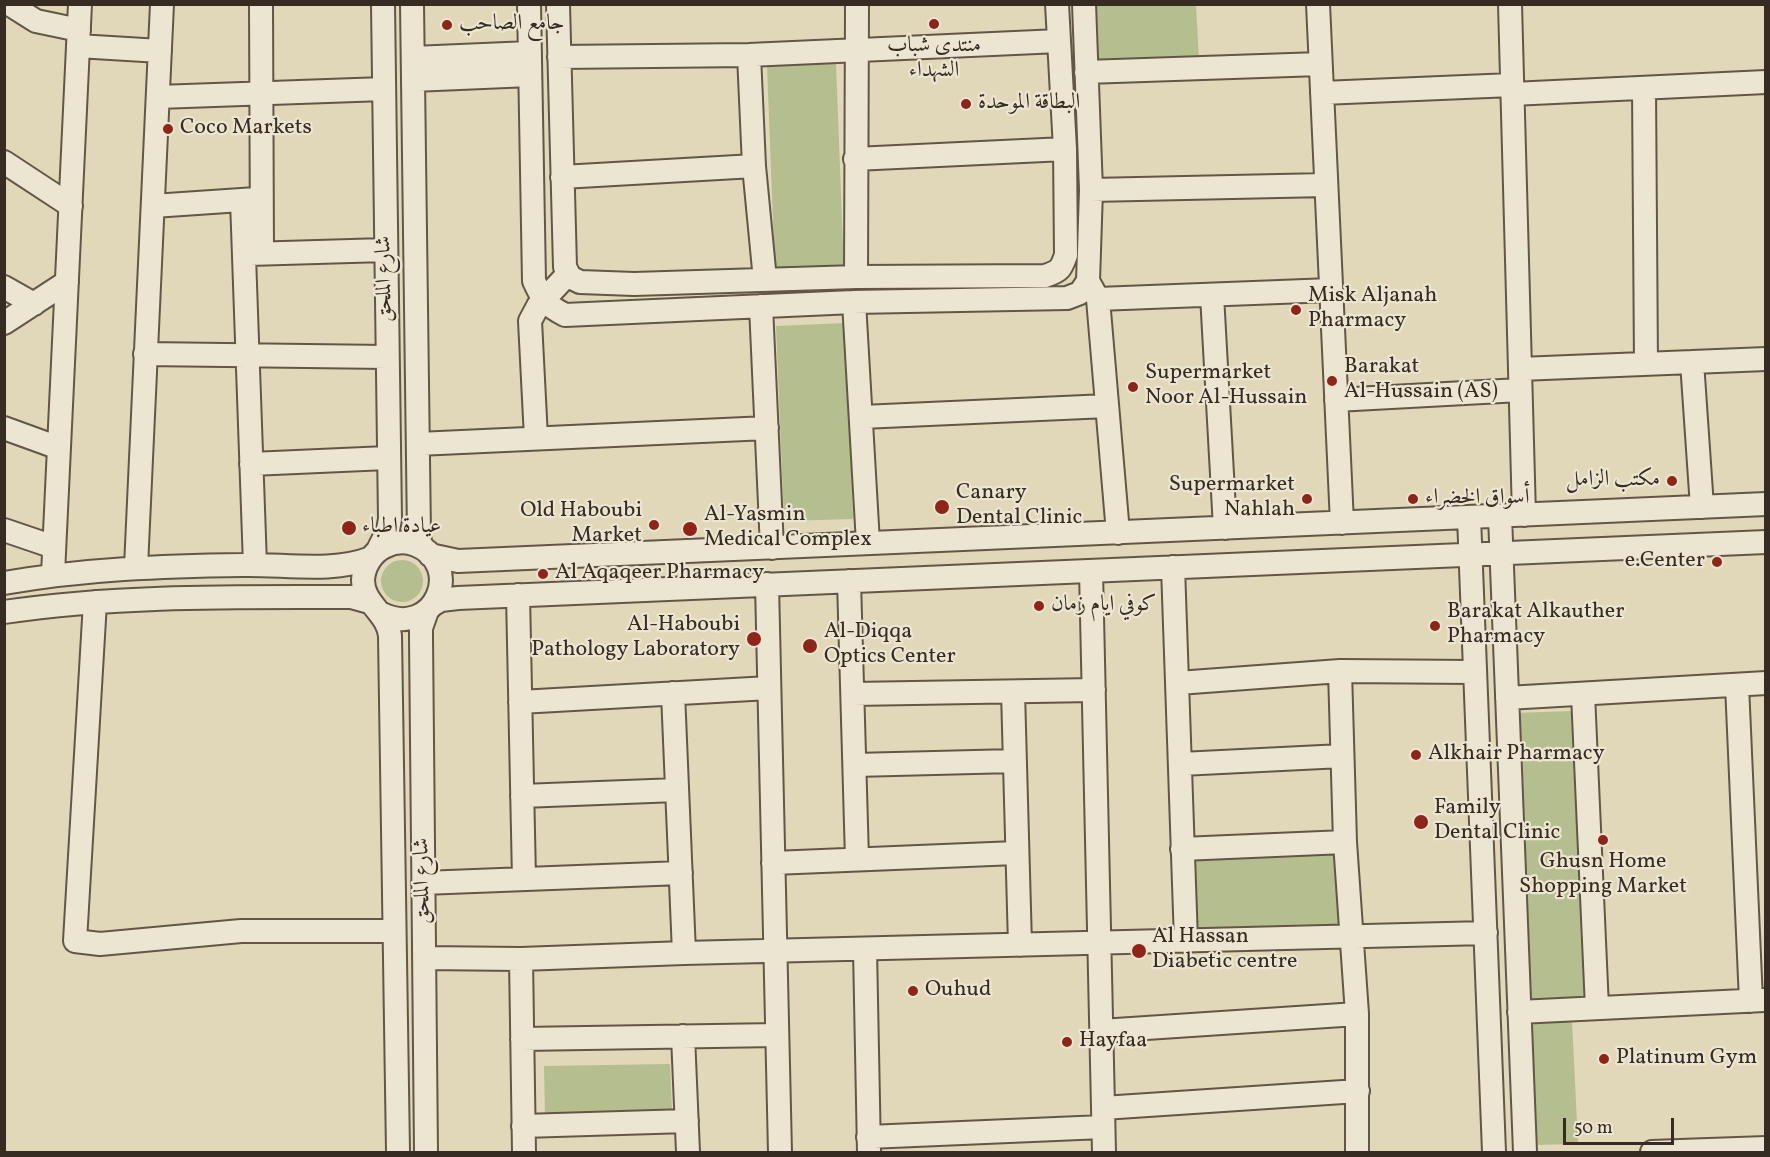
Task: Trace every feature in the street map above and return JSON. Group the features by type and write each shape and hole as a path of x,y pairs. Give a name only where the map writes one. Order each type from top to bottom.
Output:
{"street":[{"path":"9,4 36,21 78,38 160,51"},
{"path":"53,574 80,4"},
{"path":"136,567 162,4"},
{"path":"255,565 248,356 253,200 262,94 261,4"},
{"name":"شارع الملحق","path":"375,554 388,530 390,519 387,458 383,4"},
{"name":"شارع الملحق","path":"412,4 419,534 420,543 427,552"},
{"path":"529,4 534,281 543,301 550,308 565,315 854,302 1067,298 1093,290 1212,295 1331,290"},
{"path":"558,4 564,259 568,274 580,282 634,284 856,277 1045,276 1055,273 1062,268 1066,255 1065,149 1057,4"},
{"path":"856,4 856,277"},
{"path":"1084,4 1093,290 1107,406 1118,532"},
{"path":"1318,4 1342,523"},
{"path":"1510,4 1524,515"},
{"path":"559,57 749,55 1059,41"},
{"path":"413,69 530,53"},
{"path":"749,55 754,166 765,280"},
{"path":"1086,72 1320,64"},
{"path":"413,69 530,75"},
{"path":"1322,93 1644,88 1766,82"},
{"path":"1644,88 1646,364"},
{"path":"158,97 384,89"},
{"path":"855,159 1065,149"},
{"path":"4,162 70,206"},
{"path":"562,177 754,166"},
{"path":"1091,190 1326,185"},
{"path":"153,206 253,200"},
{"path":"253,253 386,250"},
{"path":"1062,268 1093,290"},
{"path":"536,438 530,321 532,313 568,274"},
{"path":"4,323 67,282"},
{"path":"4,287 34,304"},
{"path":"1212,295 1225,528"},
{"path":"854,302 868,543"},
{"path":"761,306 772,548"},
{"path":"145,354 387,357"},
{"path":"1336,400 1646,364 1766,359"},
{"path":"1692,362 1702,507"},
{"path":"862,417 1107,406"},
{"path":"4,428 59,448"},
{"path":"418,444 767,428"},
{"path":"251,464 387,458"},
{"path":"4,583 53,574 136,567 342,566 375,554 389,544 401,542 413,544 444,560 458,561 1766,504"},
{"path":"1500,516 1524,1152"},
{"path":"1469,517 1494,1152"},
{"path":"4,530 54,547"},
{"path":"4,612 95,602 236,597 351,597 400,620 419,616 449,598 1766,542"},
{"path":"427,552 436,563 441,584 439,595 430,608"},
{"path":"375,554 366,568 363,580 365,591 376,608"},
{"path":"1173,567 1186,941"},
{"path":"1091,570 1104,1152"},
{"path":"849,581 857,860"},
{"path":"767,584 780,1152"},
{"path":"518,595 524,879"},
{"path":"95,602 75,941 100,944 241,931 394,931"},
{"name":"شارع الملحق","path":"376,608 387,622 390,636 398,1152"},
{"name":"شارع الملحق","path":"426,1152 421,628 430,608"},
{"path":"1178,683 1340,671 1476,672"},
{"path":"1340,671 1345,842 1357,1014 1357,1152"},
{"path":"1507,698 1766,683"},
{"path":"1519,1012 1758,1001 1737,685"},
{"path":"520,702 769,688"},
{"path":"853,694 1094,690"},
{"path":"1013,692 1020,945"},
{"path":"673,693 684,953"},
{"path":"1583,694 1597,1008"},
{"path":"1181,764 1342,756"},
{"path":"855,765 1014,761"},
{"path":"522,796 677,790"},
{"path":"1182,849 1345,842"},
{"path":"773,863 1016,853"},
{"path":"423,883 681,873"},
{"path":"1484,892 1500,897 1514,889"},
{"path":"1486,929 1491,921 1504,919 1516,925"},
{"path":"424,958 521,959 1350,937 1486,929"},
{"path":"865,949 868,1144 1358,1091"},
{"path":"521,959 524,1152"},
{"path":"1101,1031 1357,1014"},
{"path":"522,1039 777,1035"},
{"path":"683,1036 688,1152"},
{"path":"523,1126 687,1121"},
{"path":"1652,1152 1766,1148"}],"green space":[{"path":"1093,5 1196,5 1199,60 1096,65"},
{"path":"836,63 844,273 775,275 767,65"},
{"path":"846,323 853,519 784,521 776,326"},
{"path":"402,560 410,561 417,566 422,573 422,589 417,596 410,601 402,602 394,601 387,596 382,589 381,581 382,573 387,566 394,561"},
{"path":"1572,711 1586,1000 1529,1002 1515,713"},
{"path":"1335,851 1340,928 1195,936 1190,859"},
{"path":"1572,1021 1578,1144 1534,1145 1529,1023"},
{"path":"670,1064 672,1112 545,1115 544,1066"}],"place":[{"name":"منتدى شباب الشهداء","path":"934,24"},
{"name":"جامع الصاحب","path":"447,25"},
{"name":"البطاقة الموحدة","path":"966,104"},
{"name":"Coco Markets","path":"168,129"},
{"name":"Misk Aljanah Pharmacy","path":"1296,310"},
{"name":"Barakat Al-Hussain (AS)","path":"1332,381"},
{"name":"Supermarket Noor Al-Hussain","path":"1133,387"},
{"name":"مكتب الزامل","path":"1672,481"},
{"name":"Supermarket Nahlah","path":"1307,499"},
{"name":"أسواق الخضراء","path":"1413,499"},
{"name":"Canary Dental Clinic","path":"942,507"},
{"name":"Old Haboubi Market","path":"654,525"},
{"name":"عيادة اطباء","path":"349,528"},
{"name":"Al-Yasmin Medical Complex","path":"690,529"},
{"name":"e.Center","path":"1717,562"},
{"name":"Al Aqaqeer Pharmacy","path":"543,574"},
{"name":"كوفي ايام زمان","path":"1039,606"},
{"name":"Barakat Alkauther Pharmacy","path":"1435,626"},
{"name":"Al-Haboubi Pathology Laboratory","path":"754,639"},
{"name":"Al-Diqqa Optics Center","path":"810,646"},
{"name":"Alkhair Pharmacy","path":"1416,755"},
{"name":"Family Dental Clinic","path":"1421,822"},
{"name":"Ghusn Home Shopping Market","path":"1603,840"},
{"name":"Al Hassan Diabetic centre","path":"1139,951"},
{"name":"Ouhud","path":"913,991"},
{"name":"Hayfaa","path":"1067,1042"},
{"name":"Platinum Gym","path":"1604,1059"}]}
